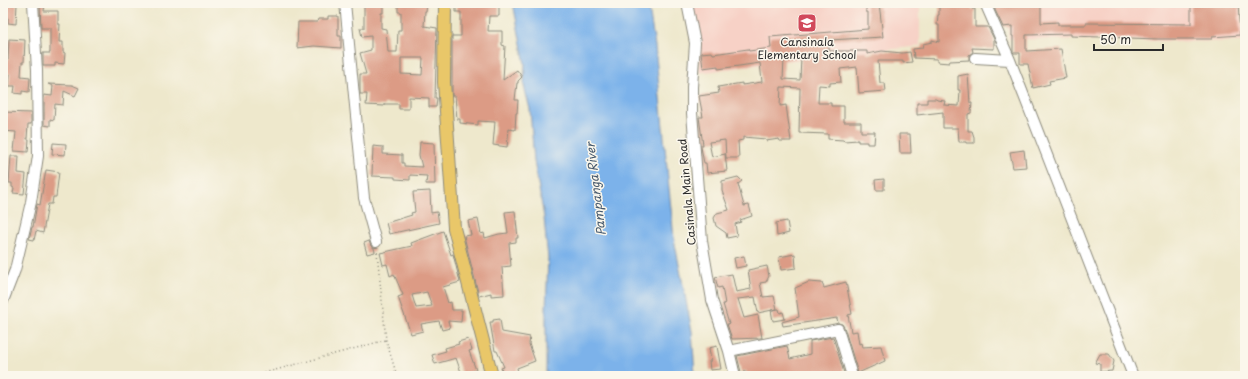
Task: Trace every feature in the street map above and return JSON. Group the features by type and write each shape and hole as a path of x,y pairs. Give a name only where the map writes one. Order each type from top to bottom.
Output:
{"main road":[{"path":"445,3 444,82 454,228 492,376"}],"street":[{"path":"3,301 17,262 31,202 38,156 37,70 33,3"},
{"path":"345,3 364,198 376,242"},
{"name":"Casinala Main Road","path":"687,3 695,43 692,113 702,241 712,300 729,351 735,376"},
{"path":"985,3 1010,60 1132,376"},
{"path":"975,58 1010,60"},
{"path":"729,351 838,329 852,376"}],"path":[{"path":"376,242 386,340 397,376"},
{"path":"253,376 386,340"}],"shaded area":[{"name":"Cansinala Elementary School","path":"689,3 920,3 920,46 785,61 699,73 697,43"},
{"path":"1006,3 1240,3 1244,42 1009,39"}],"water":[{"name":"Pampanga River","path":"513,3 648,3 655,46 674,239 692,331 695,376 546,376 548,258 544,217 534,161 530,109 524,86 525,64"}],"building":[{"path":"40,3 45,3 44,11 58,11 58,24 60,24 59,42 63,42 63,52 65,53 64,64 55,63 55,66 43,66 43,53 50,53 50,28 41,28"},
{"path":"364,3 383,3 381,28 386,29 388,52 397,52 398,30 401,30 401,12 398,12 398,3 427,3 424,26 437,28 436,107 429,107 429,98 409,97 409,109 399,109 399,104 384,104 384,106 366,105 367,94 360,94 360,74 366,74 360,53 371,50 371,36 362,37 360,28 364,28","holes":["401,58 423,58 422,75 401,74"]},
{"path":"866,3 879,3 883,37 829,40 829,51 867,51 867,54 882,51 902,53 910,52 912,62 903,63 903,61 878,61 880,83 885,83 886,91 859,93 857,67 840,69 841,82 830,83 830,86 819,85 818,103 831,103 831,106 844,106 844,122 861,122 861,132 875,132 874,144 858,142 858,140 844,141 828,139 828,134 799,133 800,88 781,87 780,106 786,105 791,141 779,141 779,139 766,141 766,139 743,137 743,140 738,141 739,158 726,158 725,140 709,142 712,157 725,154 727,171 707,173 706,163 704,163 701,147 701,145 703,145 699,117 703,117 699,96 719,93 718,87 742,83 742,85 762,82 760,63 718,69 718,66 703,68 701,53 712,52 713,54 748,49 749,51 771,48 770,37 868,29 868,12 866,12","holes":["801,57 800,80 783,79 784,60"]},
{"path":"939,3 971,3 972,9 975,9 975,27 988,27 994,39 994,49 972,48 973,52 969,55 969,60 950,61 949,63 937,62 937,59 914,58 913,49 922,48 923,44 932,42 932,40 939,42 939,25 937,25"},
{"path":"994,3 1041,3 1041,23 1058,22 1058,25 1086,25 1086,23 1191,24 1191,3 1238,3 1240,35 1212,37 1212,39 1158,39 1071,36 1071,34 1026,35 1026,51 1061,49 1066,78 1049,81 1050,84 1033,88 1028,64 1020,64 1020,53 1013,52 1012,26 1003,27 995,10"},
{"path":"3,4 17,4 16,24 8,23 8,18 3,17"},
{"path":"456,4 499,5 499,16 489,16 488,31 502,31 502,45 505,46 503,80 517,70 522,77 517,83 515,100 518,100 515,130 509,129 507,147 493,145 495,122 478,121 478,125 460,123 460,119 457,119 455,96 452,96 452,36 461,36 461,12 456,12"},
{"path":"328,16 338,16 338,36 341,36 341,48 314,46 297,48 298,22 317,22 318,19 328,19"},
{"path":"9,39 25,40 24,62 22,62 21,76 30,77 29,92 22,91 22,94 14,93 15,86 9,86 10,74 3,73 3,59 8,60"},
{"path":"968,74 970,103 972,103 971,113 968,114 968,131 972,131 974,143 959,142 958,128 943,128 943,112 917,115 917,103 927,103 927,99 945,101 944,105 959,106 960,90 958,90 958,76"},
{"path":"48,84 72,85 79,88 75,96 64,91 63,105 55,104 54,120 50,119 50,126 44,125 44,95 52,96 53,86"},
{"path":"3,112 31,113 31,124 28,124 28,152 14,151 16,132 3,131"},
{"path":"899,134 910,134 911,153 900,153"},
{"path":"420,142 434,143 435,184 426,184 427,176 410,175 410,180 395,179 395,177 372,176 373,146 383,147 383,154 402,155 402,163 404,163 404,166 422,167 419,155"},
{"path":"53,143 66,144 65,155 52,154"},
{"path":"1024,150 1026,167 1013,168 1010,152"},
{"path":"11,156 19,156 18,173 26,174 24,194 13,193 14,188 12,187 12,183 9,183"},
{"path":"46,170 59,172 56,197 53,197 52,204 48,204 43,233 36,231 34,240 29,239 33,227 37,204 40,205"},
{"path":"738,177 742,181 738,184 744,206 749,205 752,216 740,220 741,222 735,224 737,236 727,238 726,233 716,226 714,218 717,213 729,210 722,191 722,181"},
{"path":"884,179 884,190 876,190 875,180"},
{"path":"430,191 431,213 437,212 439,223 389,234 386,223 412,215 411,213 415,212 413,192"},
{"path":"515,211 518,238 516,238 516,242 509,243 511,266 502,267 504,295 491,296 491,293 479,296 464,236 471,235 468,221 478,219 481,234 484,233 485,238 508,233 505,212"},
{"path":"787,221 789,233 777,236 776,223"},
{"path":"443,231 451,255 453,254 460,282 443,287 448,303 451,302 452,310 462,310 461,322 448,321 450,328 442,330 439,321 421,324 423,331 411,334 398,297 403,295 394,274 390,276 387,264 383,265 380,253 412,246 411,243","holes":["427,292 432,306 416,308 412,295"]},
{"path":"369,241 375,252 367,254 364,243"},
{"path":"795,254 796,268 781,270 779,257"},
{"path":"744,256 746,266 736,268 734,258"},
{"path":"767,266 769,276 766,282 760,283 763,297 774,296 777,309 758,313 755,297 738,299 744,318 758,315 762,338 732,339 723,304 725,304 722,287 718,288 715,277 732,274 736,292 751,289 748,270"},
{"path":"809,282 822,283 824,288 846,282 852,314 848,315 851,332 857,331 859,344 861,343 862,347 881,346 885,361 858,373 844,327 842,324 838,323 837,318 783,326 782,322 799,317 795,288"},
{"path":"779,309 780,313 783,312 785,319 773,321 771,310"},
{"path":"500,319 502,332 530,337 529,344 535,361 517,368 518,372 508,376 504,376 501,368 504,367 497,351 495,351 490,322"},
{"path":"833,337 845,376 814,376 814,374 805,376 747,376 746,371 741,372 737,356 787,346 790,359 810,354 810,341"},
{"path":"468,339 472,350 469,351 476,370 462,375 456,358 435,364 432,355 446,351 445,348 459,344 458,342"},
{"path":"717,346 721,369 710,370 709,361 711,361 709,348"},
{"path":"1100,354 1109,354 1114,361 1112,371 1100,372 1100,364 1095,363"}],"place":[{"name":"Cansinala Elementary School","path":"807,23"}]}
